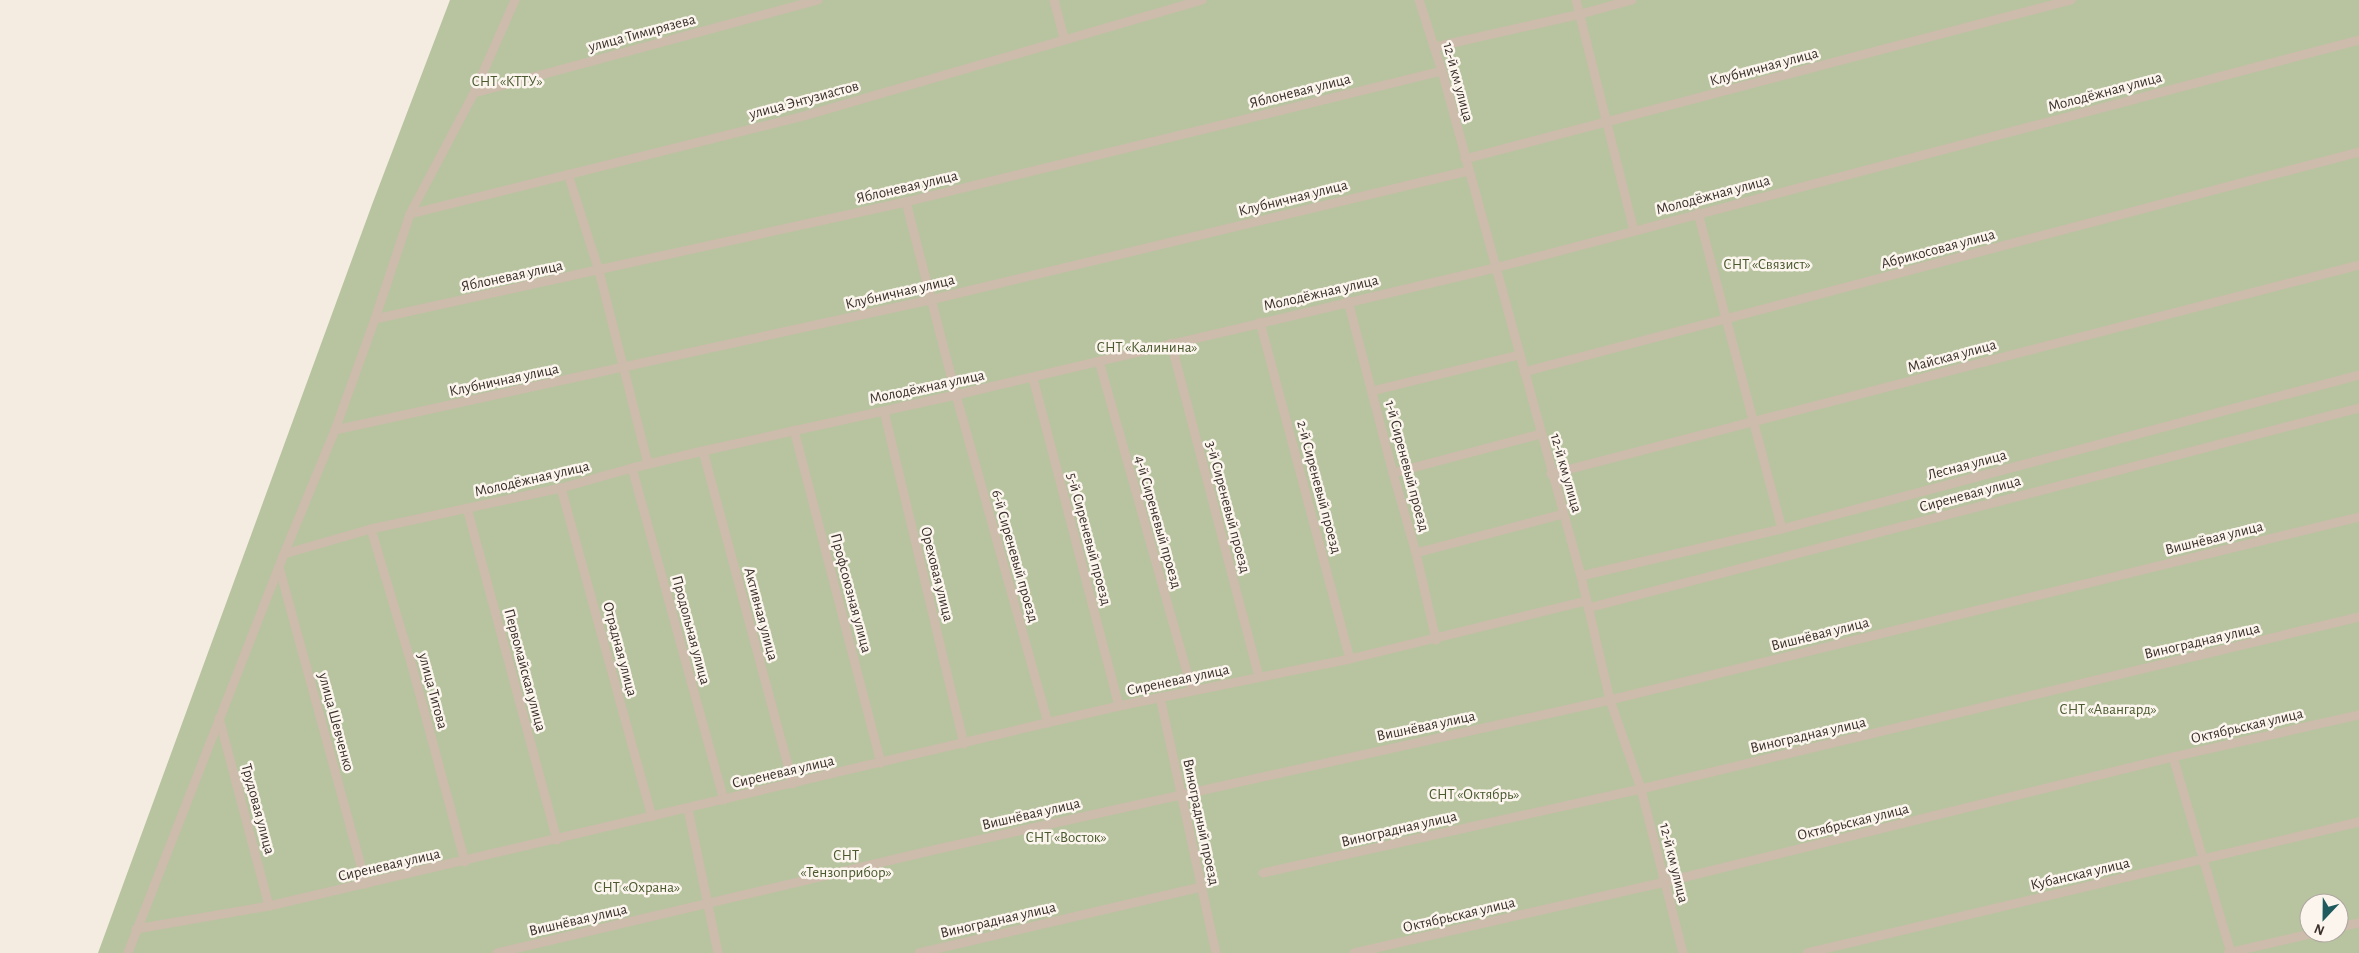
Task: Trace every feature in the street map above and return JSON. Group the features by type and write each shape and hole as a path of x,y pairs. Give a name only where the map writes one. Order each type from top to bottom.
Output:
{"street":[{"path":"128,953 219,718 335,430 376,319 410,214 474,93 515,0"},
{"name":"улица Тимирязева","path":"474,93 818,0"},
{"path":"1054,0 1064,38"},
{"name":"улица Энтузиастов","path":"410,214 804,116 1064,38 1202,0"},
{"name":"12-й км улица","path":"1419,0 1442,71 1551,474 1581,576 1610,700 1641,789 1683,953"},
{"path":"1576,0 1634,231"},
{"path":"1435,48 1581,14 1632,0"},
{"name":"Клубничная улица","path":"1465,159 2070,0"},
{"name":"Молодёжная улица","path":"284,554 371,529 561,488 703,451 956,396 1171,343 1495,268 2359,40"},
{"name":"Яблоневая улица","path":"376,319 906,202 1442,71"},
{"name":"Абрикосовая улица","path":"1524,372 2359,152"},
{"name":"Клубничная улица","path":"335,430 930,300 1468,171"},
{"path":"568,174 599,271 648,464"},
{"name":"6-й Сиреневый проезд","path":"906,202 956,396 1048,723"},
{"path":"1698,213 1728,319 1782,529"},
{"name":"Майская улица","path":"1551,474 2359,265"},
{"name":"1-й Сиреневый проезд","path":"1348,301 1416,553 1436,640"},
{"name":"2-й Сиреневый проезд","path":"1260,322 1350,660"},
{"name":"3-й Сиреневый проезд","path":"1171,343 1259,677"},
{"path":"1372,391 1519,355"},
{"name":"4-й Сиреневый проезд","path":"1099,361 1192,690"},
{"name":"Лесная улица","path":"1581,576 1782,529 2359,375"},
{"name":"5-й Сиреневый проезд","path":"1033,378 1119,706"},
{"name":"Сиреневая улица","path":"136,929 269,906 465,862 1119,706 1350,660 1436,640 1587,604 2359,408"},
{"name":"Ореховая улица","path":"884,411 964,744"},
{"name":"Профсоюзная улица","path":"794,430 881,763"},
{"path":"1393,473 1541,434"},
{"name":"Активная улица","path":"703,451 793,784"},
{"name":"Продольная улица","path":"632,468 724,800"},
{"name":"Отрадная улица","path":"561,488 652,817"},
{"name":"Первомайская улица","path":"467,508 558,840"},
{"path":"1416,553 1563,514"},
{"name":"Вишнёвая улица","path":"498,953 938,849 1610,700 2359,517"},
{"name":"улица Титова","path":"371,529 412,666 465,862"},
{"name":"улица Шевченко","path":"279,567 366,884"},
{"name":"Виноградная улица","path":"1263,873 1641,789 2359,618"},
{"name":"Виноградный проезд","path":"1160,697 1216,953"},
{"name":"Октябрьская улица","path":"1354,953 1665,882 2173,757 2359,715"},
{"name":"Трудовая улица","path":"219,718 269,906"},
{"path":"2173,757 2230,953 2299,937"},
{"path":"688,809 718,953"},
{"name":"Кубанская улица","path":"1807,953 2359,822"},
{"name":"Виноградная улица","path":"919,953 1201,887"}],"green space":[{"path":"450,0 2359,0 2359,953 98,953 373,202"}],"park label":[{"name":"СНТ «КТТУ»","path":"507,81"},
{"name":"СНТ «Связист»","path":"1767,264"},
{"name":"СНТ «Калинина»","path":"1147,347"},
{"name":"СНТ «Авангард»","path":"2108,709"},
{"name":"СНТ «Октябрь»","path":"1474,794"},
{"name":"СНТ «Восток»","path":"1066,837"},
{"name":"СНТ «Тензоприбор»","path":"846,864"},
{"name":"СНТ «Охрана»","path":"637,887"}]}
